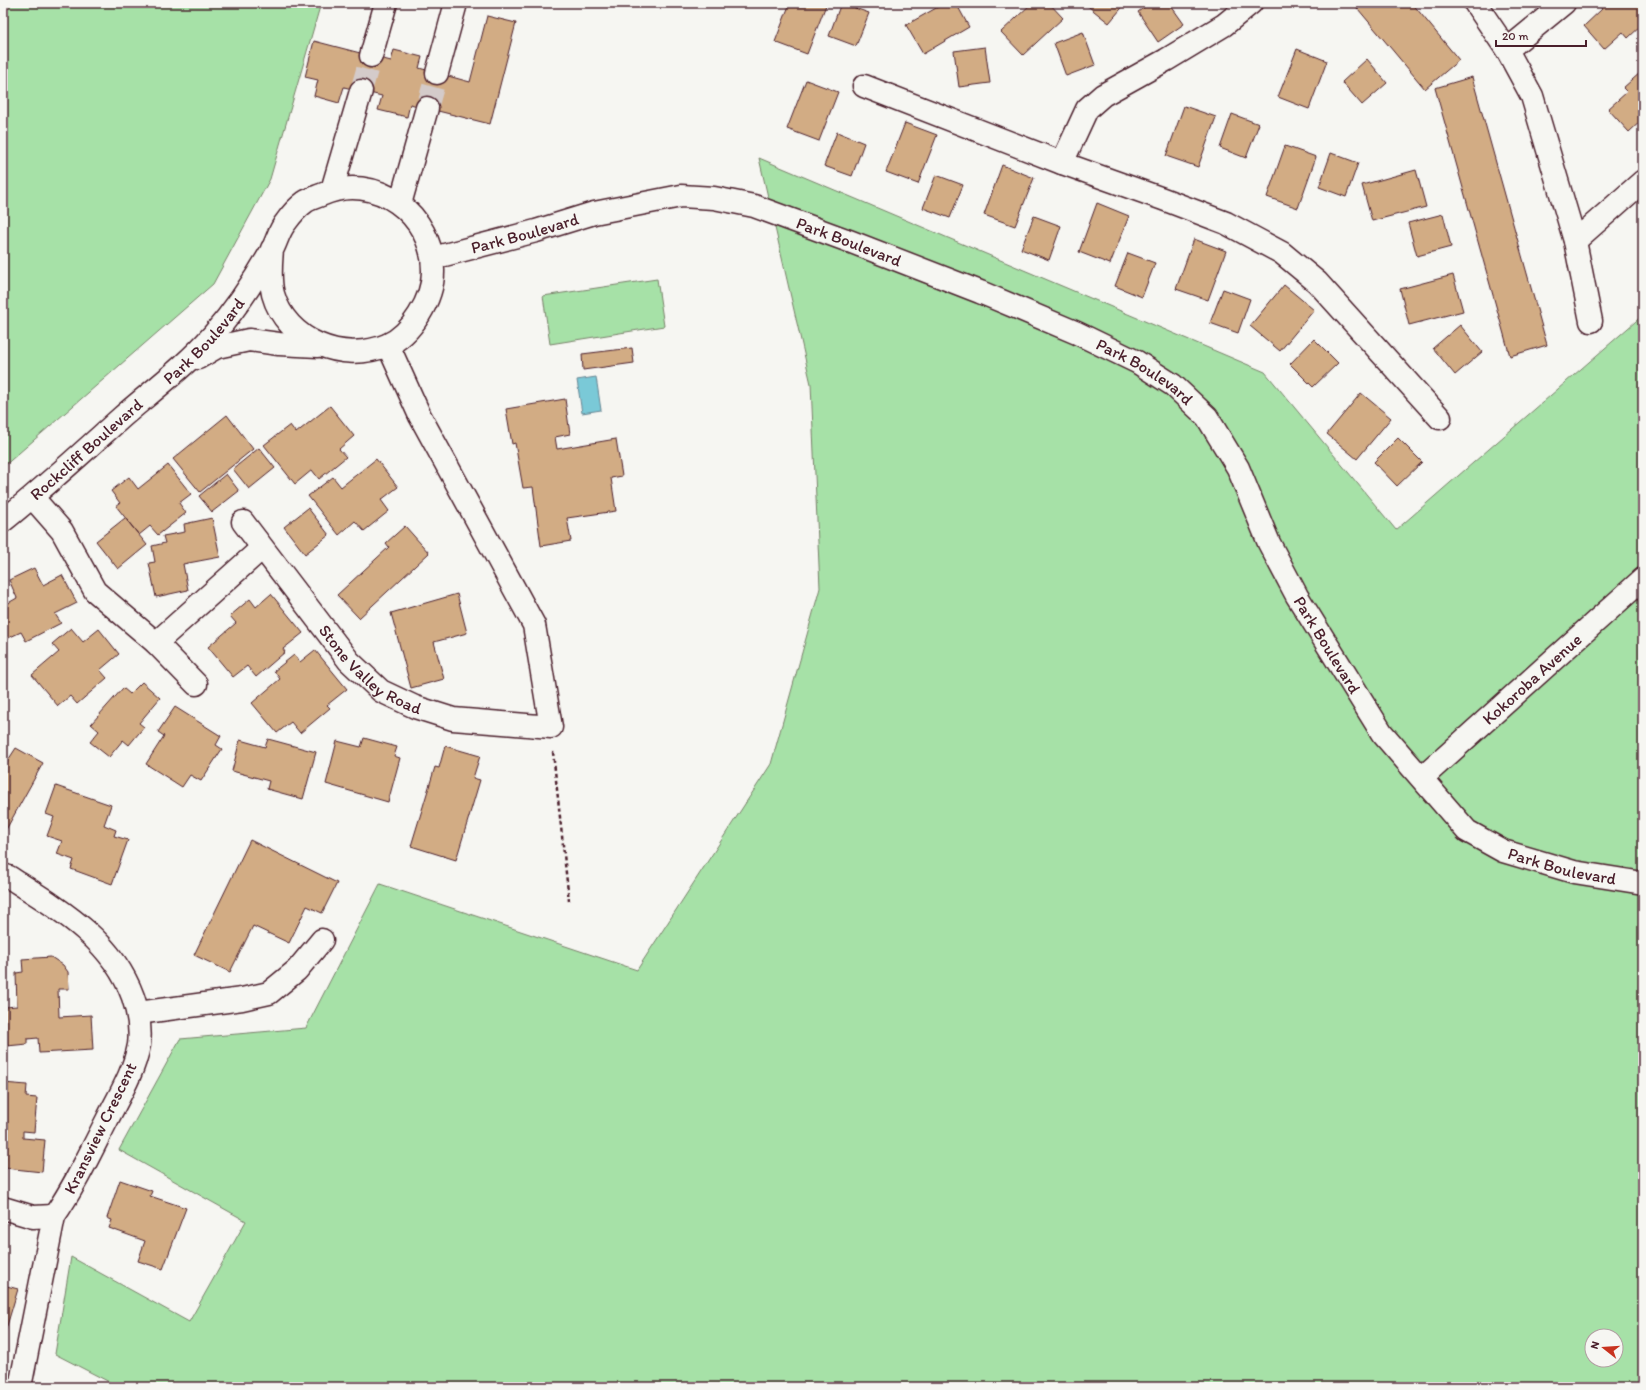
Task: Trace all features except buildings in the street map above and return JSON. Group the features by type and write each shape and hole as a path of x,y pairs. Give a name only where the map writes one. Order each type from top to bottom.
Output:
{"street":[{"path":"371,56 386,3"},
{"path":"437,73 456,3"},
{"path":"1062,163 1087,109 1103,96 1224,25 1251,3"},
{"path":"1475,3 1508,50 1532,96 1575,241 1591,321"},
{"path":"1508,50 1564,3"},
{"path":"864,86 1062,163 1163,198 1226,223 1282,253 1317,282 1440,418"},
{"path":"332,190 361,91"},
{"path":"400,204 427,108"},
{"path":"1575,241 1643,181"},
{"name":"Park Boulevard","path":"169,377 213,335 250,285 272,249 285,222 306,202 332,190 356,188 379,192 400,204 417,219 427,238 433,258 431,290 425,306 416,319 406,331 388,345 357,352 339,351 321,346 305,338 292,326 281,311 274,295 270,278 272,249"},
{"name":"Park Boulevard","path":"433,258 536,231 594,213 681,196 714,198 754,206 864,247 1077,333 1137,362 1173,385 1207,417 1238,468 1269,543 1297,596 1382,733 1467,830 1504,851 1574,872 1643,883"},
{"name":"Park Boulevard","path":"169,377 217,346 249,340 278,344 321,346"},
{"path":"388,345 420,416 534,625 551,727"},
{"name":"Rockcliff Boulevard","path":"3,521 33,498 169,377"},
{"path":"33,498 62,531 96,591 156,643 196,684"},
{"name":"Stone Valley Road","path":"243,522 349,661 381,691 415,707 453,719 551,727"},
{"path":"156,643 262,548"},
{"name":"Kokoroba Avenue","path":"1422,778 1643,579"},
{"name":"Kransview Crescent","path":"3,875 27,888 75,921 102,946 126,979 138,1013 139,1044 131,1073 68,1196 54,1216 20,1387"},
{"path":"138,1013 242,999 269,993 297,970 322,940"},
{"path":"3,1208 33,1217 54,1216"}],"path":[{"path":"551,727 569,901"}],"green space":[{"path":"3,3 321,3 270,179 213,284 3,467"},
{"path":"759,158 1265,372 1396,530 1643,315 1643,1387 119,1387 55,1354 71,1257 189,1322 246,1221 119,1150 180,1039 306,1028 380,884 637,970 771,764 820,588 811,384"},
{"path":"657,279 664,326 550,344 543,296"}],"water":[{"path":"596,377 601,410 582,413 577,380"}],"tunnel":[{"path":"361,91 371,56"},
{"path":"427,108 437,73"}]}
